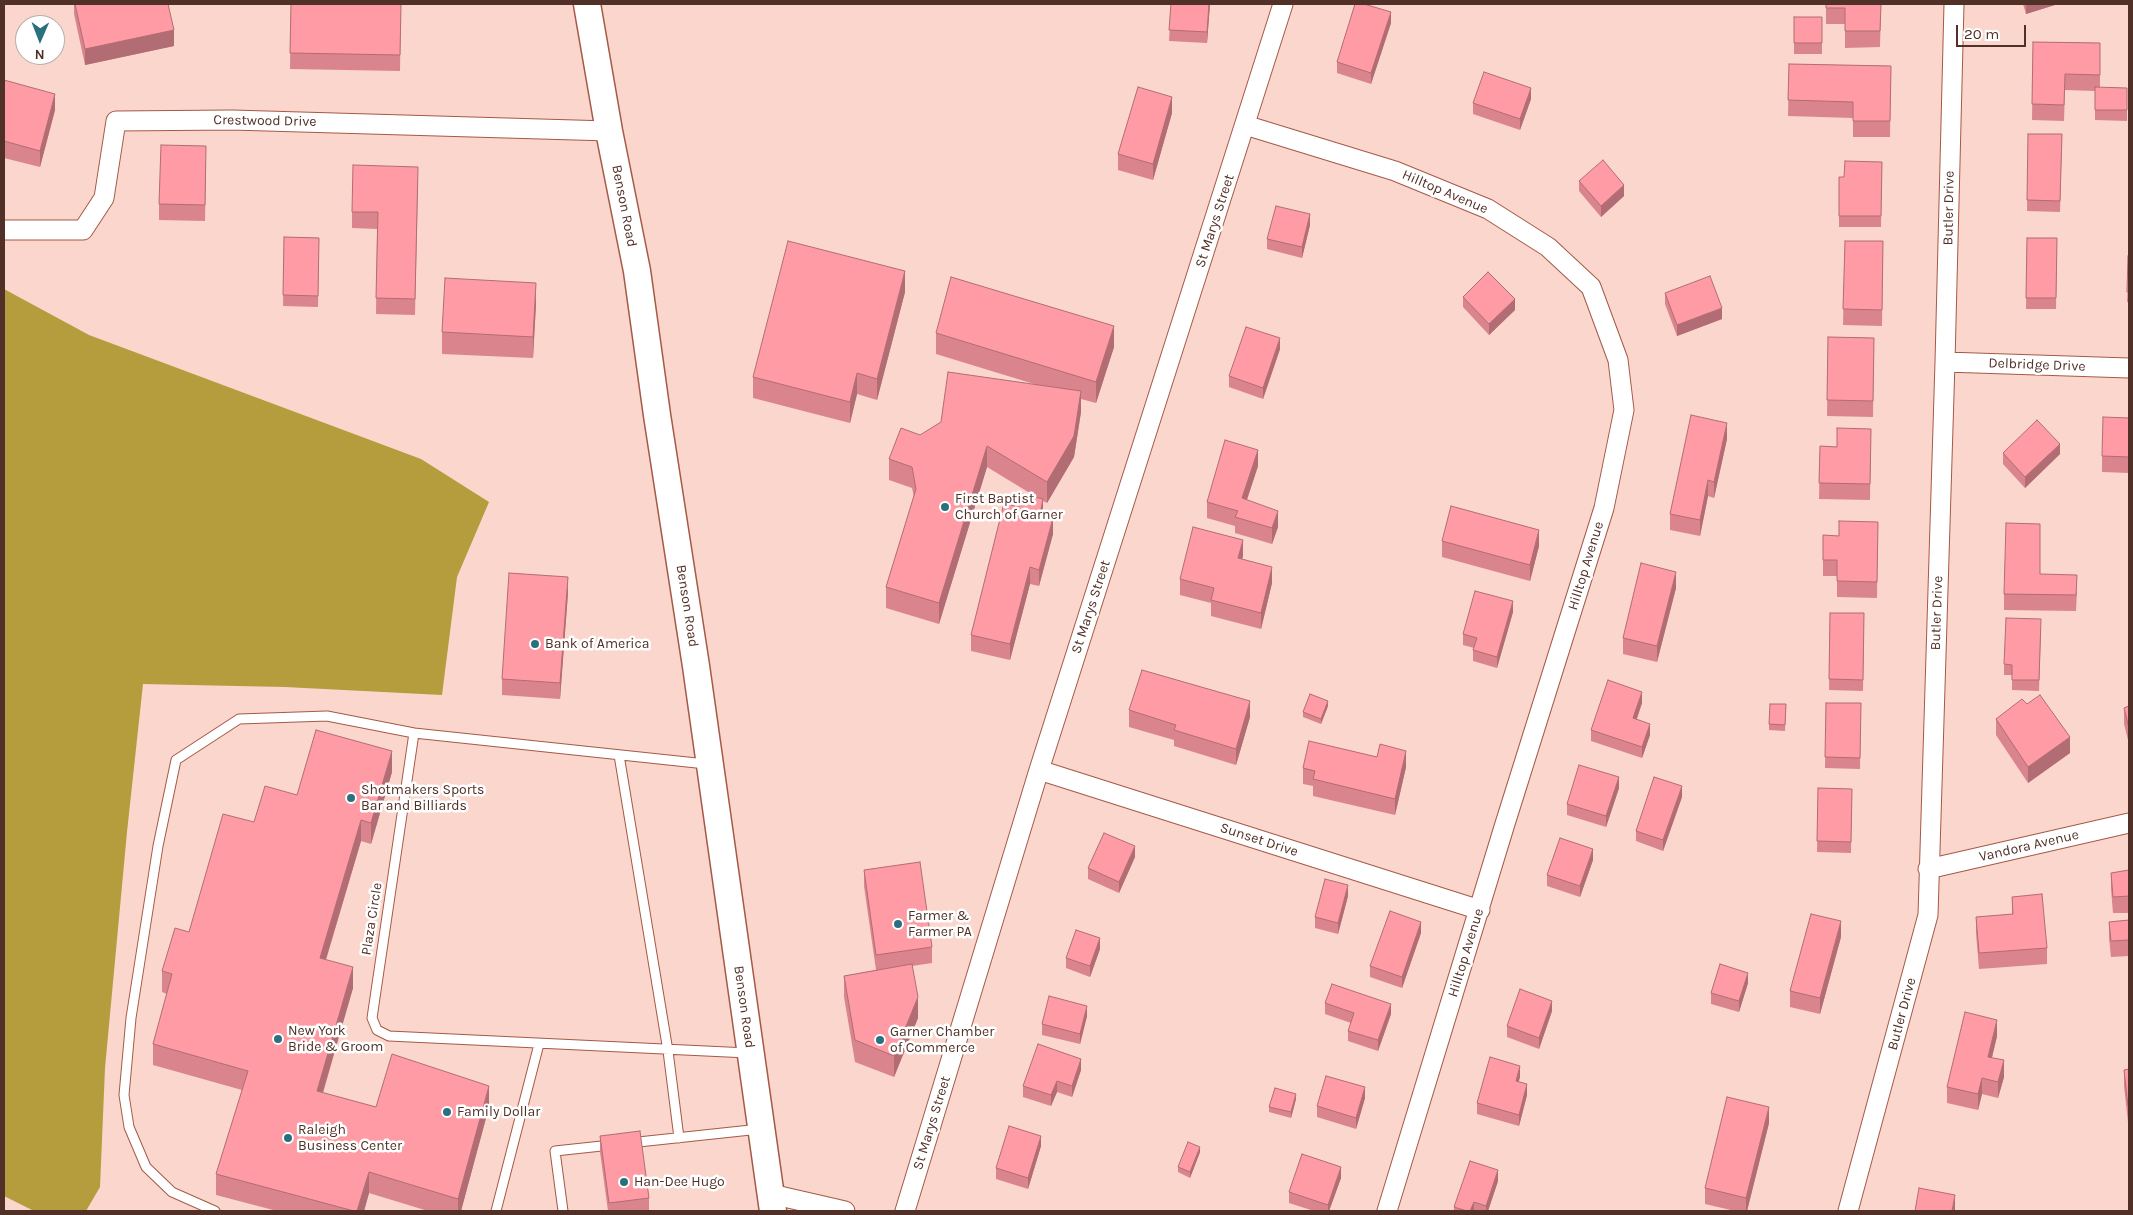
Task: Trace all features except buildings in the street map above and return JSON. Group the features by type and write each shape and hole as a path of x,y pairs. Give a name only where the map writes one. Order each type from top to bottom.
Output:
{"main road":[{"name":"Benson Road","path":"587,4 609,131 637,271 696,666 772,1203"}],"street":[{"name":"St Marys Street","path":"905,1211 1039,770 1283,4"},
{"name":"Butler Drive","path":"1848,1211 1928,915 1954,4"},
{"name":"Crestwood Drive","path":"4,230 83,230 104,198 116,121 232,120 609,131"},
{"name":"Hilltop Avenue","path":"1245,125 1395,171 1488,209 1548,247 1591,287 1618,360 1624,410 1604,508 1386,1211"},
{"name":"Delbridge Drive","path":"1945,362 2129,368"},
{"name":"Sunset Drive","path":"1039,770 1480,910"},
{"name":"Vandora Avenue","path":"1928,869 2129,823"},
{"path":"772,1203 845,1211"}],"lane":[{"path":"215,1211 172,1192 146,1167 130,1127 124,1095 131,1018 158,846 176,760 239,719 327,716 414,733 709,764"},
{"name":"Plaza Circle","path":"414,733 372,1018 377,1030 389,1036 750,1054"},
{"path":"620,755 668,1051 679,1138"},
{"path":"496,1211 539,1044"},
{"path":"564,1211 555,1151 761,1129"}],"shaded area":[{"path":"4,289 89,335 421,459 489,502 457,577 442,695 285,687 143,684 105,1068 100,1187 86,1211 34,1211 4,1196"}],"place":[{"name":"First Baptist Church of Garner","path":"945,507"},
{"name":"Bank of America","path":"535,644"},
{"name":"Shotmakers Sports Bar and Billiards","path":"351,798"},
{"name":"Farmer & Farmer PA","path":"898,924"},
{"name":"New York Bride & Groom","path":"278,1039"},
{"name":"Garner Chamber of Commerce","path":"880,1040"},
{"name":"Family Dollar","path":"447,1112"},
{"name":"Raleigh Business Center","path":"288,1138"},
{"name":"Han-Dee Hugo","path":"624,1182"}]}
